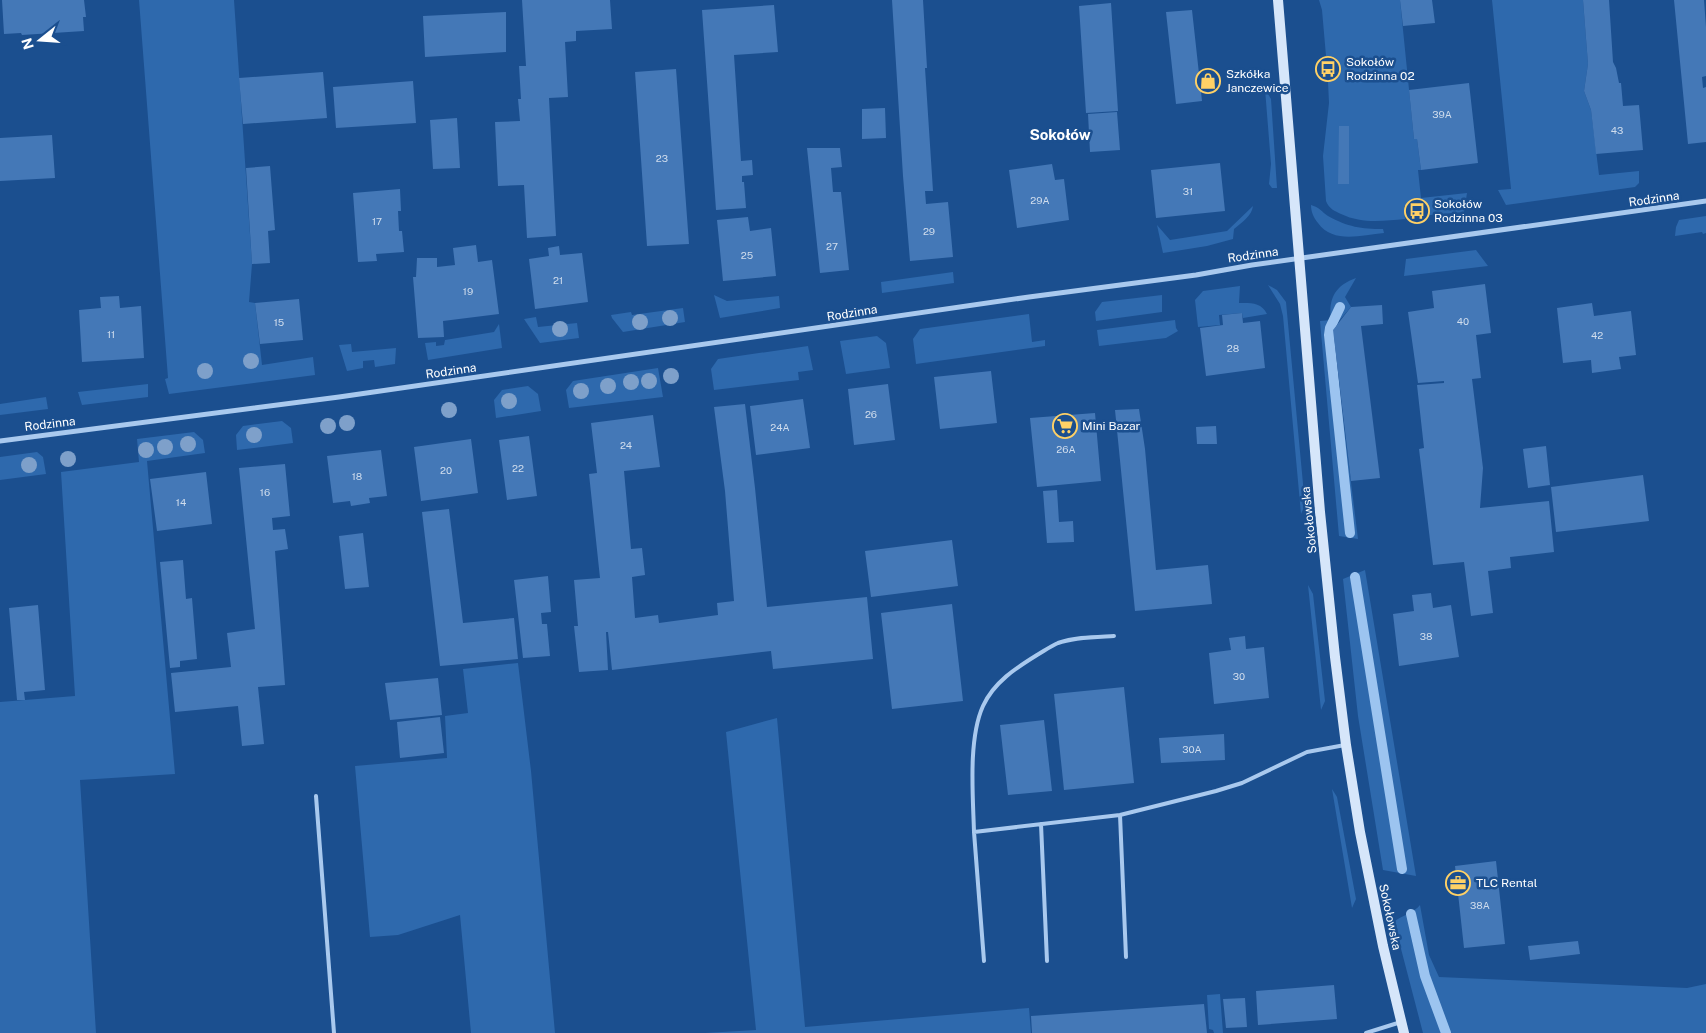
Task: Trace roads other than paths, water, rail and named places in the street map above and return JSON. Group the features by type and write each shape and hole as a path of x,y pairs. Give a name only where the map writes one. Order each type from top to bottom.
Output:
{"street":[{"name":"Sokołowska","path":"1278,0 1320,512 1335,657 1346,745 1370,882 1404,1033"},
{"name":"Rodzinna","path":"0,441 339,397 1706,201"}],"lane":[{"path":"984,961 974,832 972,773 976,730 983,706 1000,680 1020,665 1057,644 1081,638 1114,636"},
{"path":"974,832 1120,815 1216,791 1242,782 1307,752 1346,745"},
{"path":"316,796 334,1033"},
{"path":"1120,815 1126,956"},
{"path":"1041,824 1047,961"},
{"path":"1366,1033 1401,1022"}],"waterway":[{"path":"1340,307 1330,328 1329,335 1350,533"},
{"path":"1355,577 1402,869"},
{"path":"1411,914 1425,976 1446,1033"}],"place":[{"name":"Sokołów Rodzinna 02","path":"1328,69"},
{"name":"Szkółka Janczewice","path":"1208,81"},
{"name":"Sokołów Rodzinna 03","path":"1417,211"},
{"name":"Mini Bazar","path":"1065,426"},
{"name":"TLC Rental","path":"1458,883"}],"district":[{"name":"Sokołów","path":"1060,134"}]}
